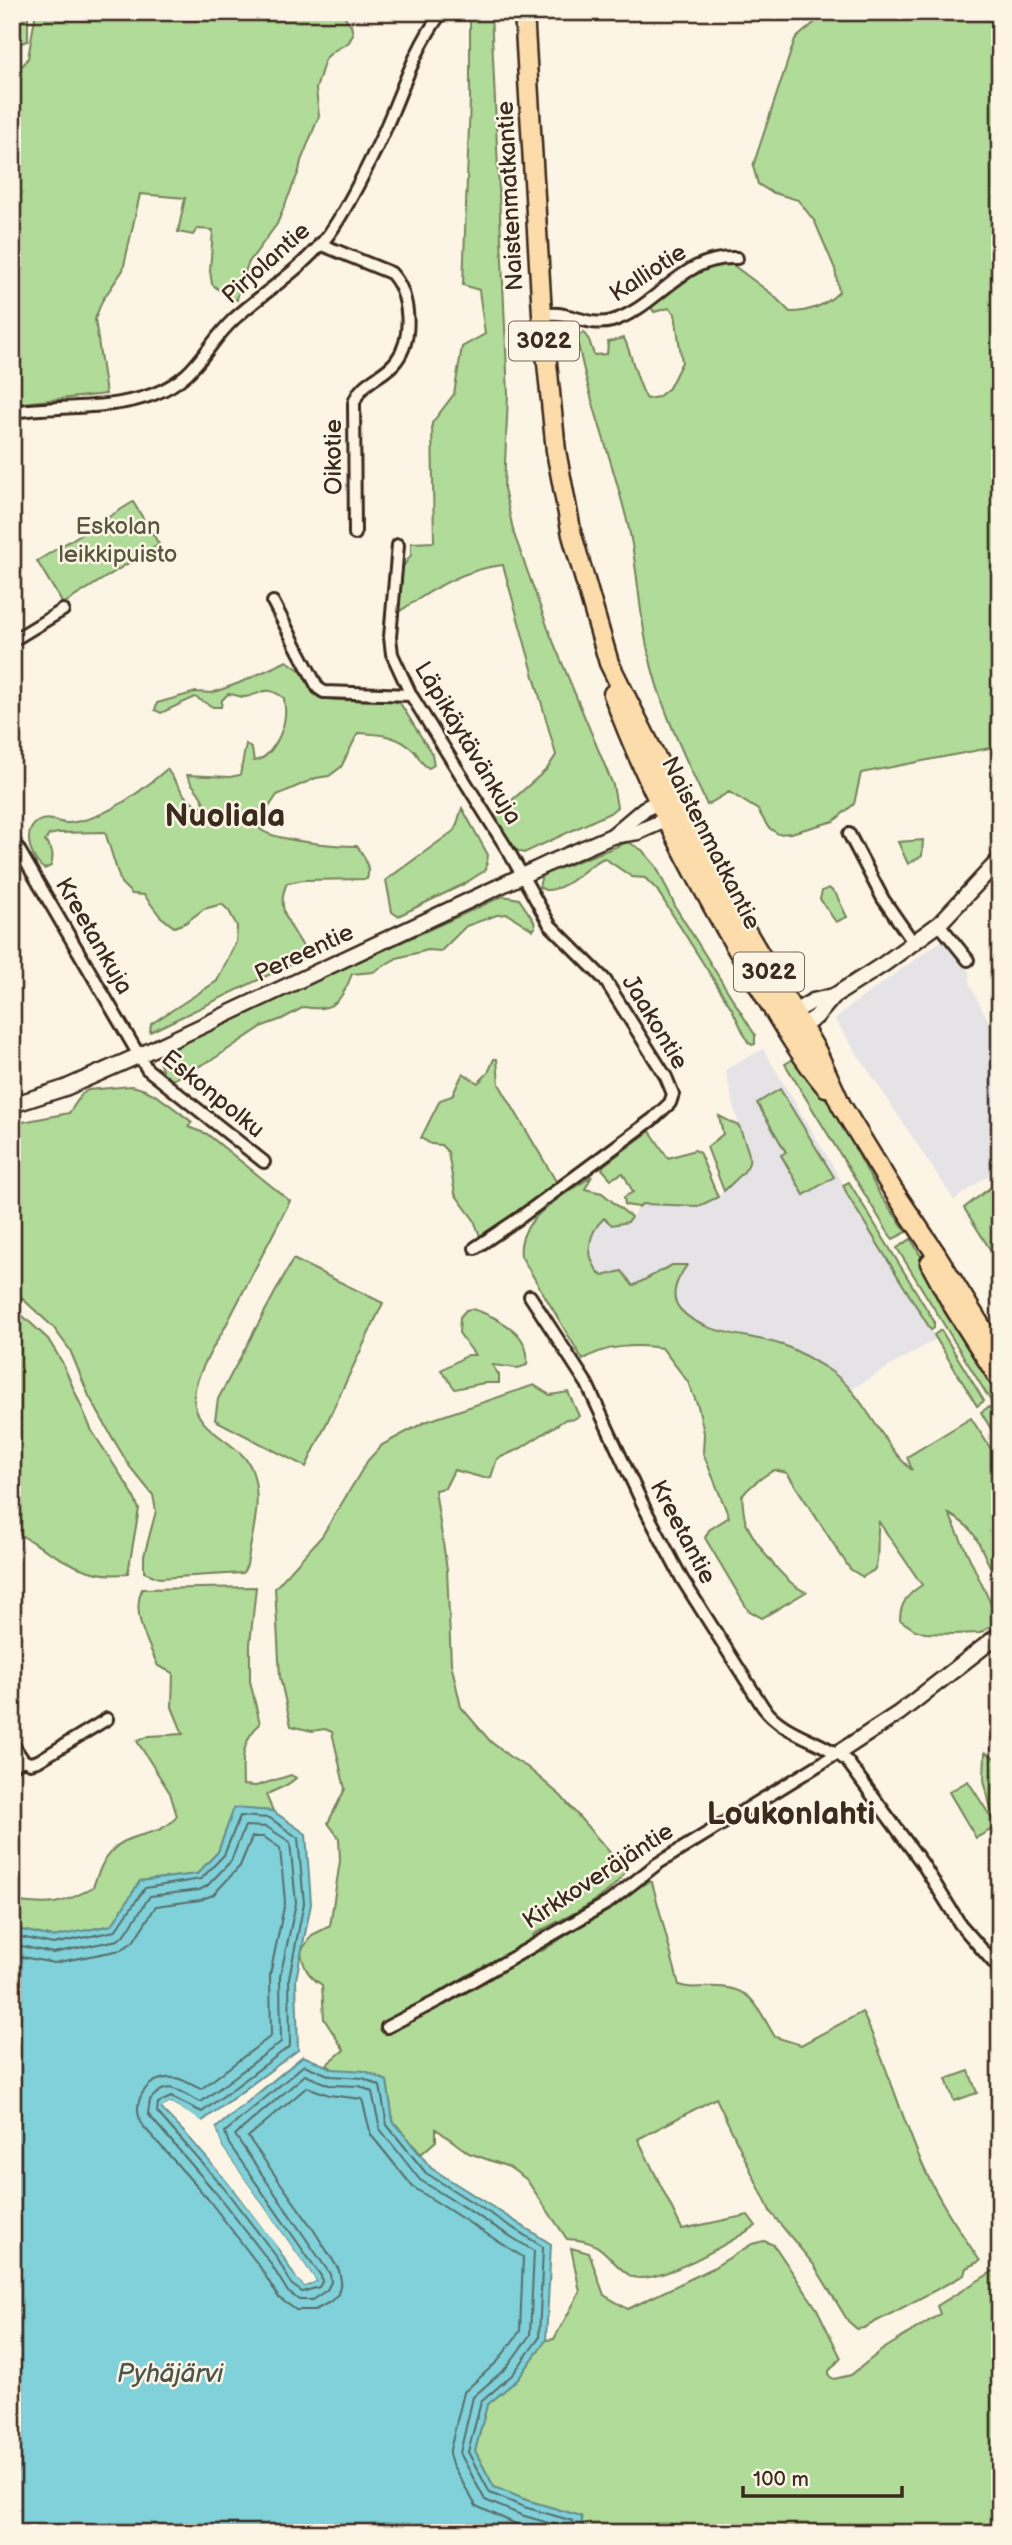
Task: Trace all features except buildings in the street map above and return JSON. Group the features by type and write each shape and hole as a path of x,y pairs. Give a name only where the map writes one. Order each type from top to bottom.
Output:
{"main road":[{"name":"Naistenmatkantie","path":"524,12 541,314 560,479 584,582 609,663 612,690 675,816 722,890 814,1072 841,1105 904,1209 936,1254 1000,1357"},
{"name":"Naistenmatkantie","path":"904,1209 939,1282 1000,1380"}],"street":[{"name":"Pirjolantie","path":"12,412 133,400 166,388 194,369 233,320 320,244 341,215 370,161 411,69 442,12"},
{"name":"Oikotie","path":"320,244 391,273 400,282 405,299 406,327 400,353 387,369 364,385 357,393 354,403 355,534"},
{"name":"Kalliotie","path":"541,314 562,314 591,322 611,321 635,309 703,262 725,257 737,258"},
{"name":"Läpikäytävänkuja","path":"398,545 390,637 392,654 411,695 522,875"},
{"path":"273,602 318,688 324,692 411,695"},
{"path":"12,641 63,610"},
{"name":"Pereentie","path":"612,836 644,809 666,798"},
{"name":"Pereentie","path":"12,1105 65,1088 138,1056 522,875 612,836 638,832 675,816"},
{"path":"849,834 883,899 913,942"},
{"name":"Kreetankuja","path":"12,838 138,1056"},
{"path":"791,1023 824,1009 834,996 884,964 939,923 1000,859"},
{"name":"Jaakontie","path":"475,1248 519,1219 653,1119 673,1099 666,1077 620,1002 589,961 555,932 522,875"},
{"path":"939,923 968,960"},
{"name":"Eskonpolku","path":"138,1056 166,1087 264,1162"},
{"name":"Kreetantie","path":"530,1296 587,1384 645,1509 682,1579 763,1707 791,1732 838,1753"},
{"name":"Kirkkoveräjäntie","path":"387,2027 610,1902 657,1864 899,1713 1000,1634"},
{"path":"12,1743 23,1760 30,1763 38,1761 107,1718"},
{"path":"838,1753 847,1761 922,1863 962,1927 1000,1970"},
{"path":"12,1766 23,1760"}],"shaded area":[{"path":"944,939 969,972 970,985 993,1030 999,1168 954,1200 835,1020 846,1009"},
{"path":"763,1049 936,1339 850,1390 829,1370 752,1337 694,1321 679,1308 674,1297 676,1285 686,1266 672,1265 633,1286 602,1276 590,1260 589,1252 596,1226 604,1218 620,1225 628,1222 641,1204 699,1206 718,1197 750,1166 751,1158 739,1126 725,1070"}],"green space":[{"path":"12,12 28,12 28,41 12,46"},
{"path":"36,12 341,12 351,25 353,34 349,42 325,59 316,89 319,116 299,171 277,224 249,262 237,300 226,296 212,284 210,271 213,230 197,229 193,235 178,232 185,198 140,194 123,270 102,301 95,319 106,394 12,404 12,67 23,65 28,58"},
{"path":"470,12 491,12 508,395 504,488 514,534 550,634 613,785 617,807 610,813 524,853 511,848 492,818 547,769 556,755 503,565 460,576 397,613 400,571 411,555 411,543 434,542 432,423 454,394 462,347 485,334 479,290 463,285 470,100"},
{"path":"827,12 1000,12 1000,746 861,773 854,804 834,821 778,834 768,827 758,810 729,792 707,805 673,730 648,651 630,534 588,387 577,338 583,332 594,355 607,354 608,342 624,338 647,399 658,397 669,388 682,362 675,314 669,308 654,312 651,307 667,291 686,278 729,262 773,295 790,312 817,307 839,292 835,269 815,222 798,200 771,192 758,184 753,166 795,39"},
{"name":"Eskolan leikkipuisto","path":"133,502 159,544 63,604 37,561"},
{"path":"287,661 301,671 318,697 400,703 432,754 434,765 426,767 409,746 395,739 358,733 341,767 329,776 316,778 277,795 259,822 260,829 292,840 357,846 367,866 367,879 304,880 287,883 283,894 284,912 308,956 150,1032 151,1024 217,981 236,942 237,926 229,911 222,904 204,909 185,923 174,927 160,916 144,895 132,894 121,883 105,832 49,835 45,841 51,850 51,866 44,869 30,847 32,827 41,820 69,823 95,816 134,795 167,769 185,796 198,806 205,806 187,775 240,775 246,744 252,749 254,761 266,755 276,744 282,729 284,698 268,691 245,697 228,694 222,700 221,707 213,707 195,697 161,713 155,710 157,703 196,692 212,693"},
{"path":"462,808 488,855 486,870 462,885 398,916 392,912 386,880 455,830"},
{"path":"923,840 922,856 908,864 898,842"},
{"path":"628,842 642,850 656,866 676,908 755,1035 755,1044 748,1042 732,1009 657,890 645,878 632,877 604,858 561,887 545,890 539,887 542,875"},
{"path":"829,888 836,894 847,917 836,922 820,899 822,891"},
{"path":"503,896 519,899 534,921 533,930 508,914 466,926 441,951 428,950 397,958 373,972 352,974 345,991 330,1006 304,1007 263,1026 215,1058 169,1082 165,1079 158,1058 198,1035"},
{"path":"797,1057 836,1113 880,1195 907,1232 893,1239 889,1234 785,1064"},
{"path":"494,1059 497,1059 499,1084 557,1183 481,1239 474,1220 455,1194 448,1152 441,1145 431,1144 421,1138 440,1100 452,1096 463,1073 478,1083 488,1073"},
{"path":"131,1086 156,1095 192,1122 188,1127 207,1134 290,1201 205,1362 195,1389 196,1410 202,1420 238,1451 252,1470 257,1493 256,1517 243,1573 159,1578 144,1572 144,1556 156,1511 153,1495 130,1467 112,1437 89,1396 70,1350 53,1327 12,1289 12,1124 69,1113 88,1090"},
{"path":"780,1089 834,1177 804,1195 781,1155 786,1152 757,1103"},
{"path":"719,1116 739,1126 749,1157 747,1168 724,1191 707,1147 723,1134"},
{"path":"650,1131 668,1158 695,1150 699,1152 718,1197 699,1206 625,1205 624,1197 633,1192 623,1173 611,1179 602,1169"},
{"path":"592,1176 585,1189 602,1193 631,1217 628,1222 612,1225 604,1218 594,1232 590,1255 602,1276 622,1271 633,1286 672,1265 687,1265 678,1281 675,1298 676,1304 689,1318 713,1329 785,1346 826,1368 852,1390 890,1445 912,1470 907,1457 971,1418 1000,1463 1000,1573 994,1573 973,1533 949,1514 999,1621 980,1633 953,1634 925,1633 900,1620 906,1599 922,1585 879,1522 876,1566 863,1577 850,1569 787,1473 774,1470 742,1496 745,1520 756,1541 772,1562 789,1581 806,1592 762,1618 748,1610 705,1538 709,1530 729,1517 703,1453 704,1433 698,1406 688,1382 662,1348 621,1347 601,1351 583,1360 521,1256 521,1242 534,1219 556,1200"},
{"path":"1000,1180 1000,1265 964,1208"},
{"path":"849,1182 934,1321 934,1328 931,1330 848,1196 843,1185"},
{"path":"911,1239 1000,1394 1000,1416 897,1248"},
{"path":"293,1259 383,1303 306,1467 215,1420 218,1399"},
{"path":"12,1306 48,1339 62,1362 92,1431 131,1491 139,1509 128,1573 112,1575 82,1569 12,1530"},
{"path":"471,1309 493,1317 519,1335 526,1348 527,1365 518,1368 492,1365 499,1375 499,1383 455,1389 441,1370 468,1355 475,1355 459,1333 460,1317 466,1310"},
{"path":"941,1330 984,1401 977,1406 934,1335"},
{"path":"534,1385 550,1395 568,1392 579,1416 572,1420 566,1419 521,1448 497,1459 491,1477 484,1478 454,1470 445,1488 435,1490 447,1569 451,1663 461,1707 490,1741 527,1767 561,1796 626,1871 618,1882 596,1900 533,1935 542,1951 649,1881 652,1882 679,1985 721,1987 743,1993 756,2005 775,2037 801,2045 862,2012 924,2168 943,2204 980,2261 966,2268 964,2275 864,2328 857,2329 848,2321 814,2265 771,2213 716,2098 638,2139 682,2229 748,2215 756,2226 673,2270 640,2278 629,2275 590,2243 567,2239 526,2179 509,2167 469,2153 436,2129 436,2141 421,2154 393,2121 387,2081 365,2071 333,2070 327,2064 344,2050 324,2019 322,1985 307,1971 301,1951 312,1935 330,1926 340,1861 339,1838 328,1823 345,1789 332,1732 291,1726 280,1677 275,1588 322,1536 368,1460 382,1445 425,1422"},
{"path":"989,1407 1000,1426 1000,1444 981,1412"},
{"path":"256,1587 250,1644 250,1681 260,1724 246,1744 243,1785 256,1786 291,1775 296,1778 266,1795 273,1811 234,1809 218,1852 197,1874 140,1881 113,1925 53,1937 12,1928 12,1901 54,1903 82,1893 93,1887 112,1850 130,1839 166,1826 177,1816 170,1793 137,1741 149,1736 183,1734 172,1707 173,1673 158,1666 142,1628 138,1609 142,1589"},
{"path":"985,1752 1000,1761 1000,1834 996,1827 976,1838 949,1792 968,1781 994,1822 984,1780"},
{"path":"969,2071 977,2093 954,2101 946,2079"},
{"path":"764,2241 774,2245 817,2309 841,2358 829,2371 829,2376 834,2379 851,2375 882,2350 940,2314 937,2306 1000,2267 1000,2533 584,2533 581,2516 526,2500 494,2487 475,2451 487,2405 518,2379 546,2340 554,2339 580,2292 571,2248 589,2253 604,2295 628,2309 711,2269 752,2244"}],"water":[{"name":"Pyhäjärvi","path":"234,1808 273,1811 306,1834 311,1904 296,1979 298,2050 201,2122 171,2103 162,2109 232,2188 305,2286 316,2281 222,2147 216,2128 303,2056 333,2069 365,2071 387,2081 393,2121 431,2168 551,2244 546,2340 518,2379 487,2405 475,2451 494,2487 526,2500 581,2516 584,2533 12,2533 12,1928 53,1937 112,1925 140,1881 197,1874 218,1852"}],"pier":[{"path":"171,2103 205,2123 200,2125 171,2107 168,2109 231,2181 285,2251 301,2278 305,2282 310,2280 289,2246 219,2149 213,2127 216,2128 222,2147 316,2281 305,2286 298,2280 282,2253 229,2183 162,2108"}],"district":[{"name":"Nuoliala","path":"225,816"},
{"name":"Loukonlahti","path":"791,1814"}]}
